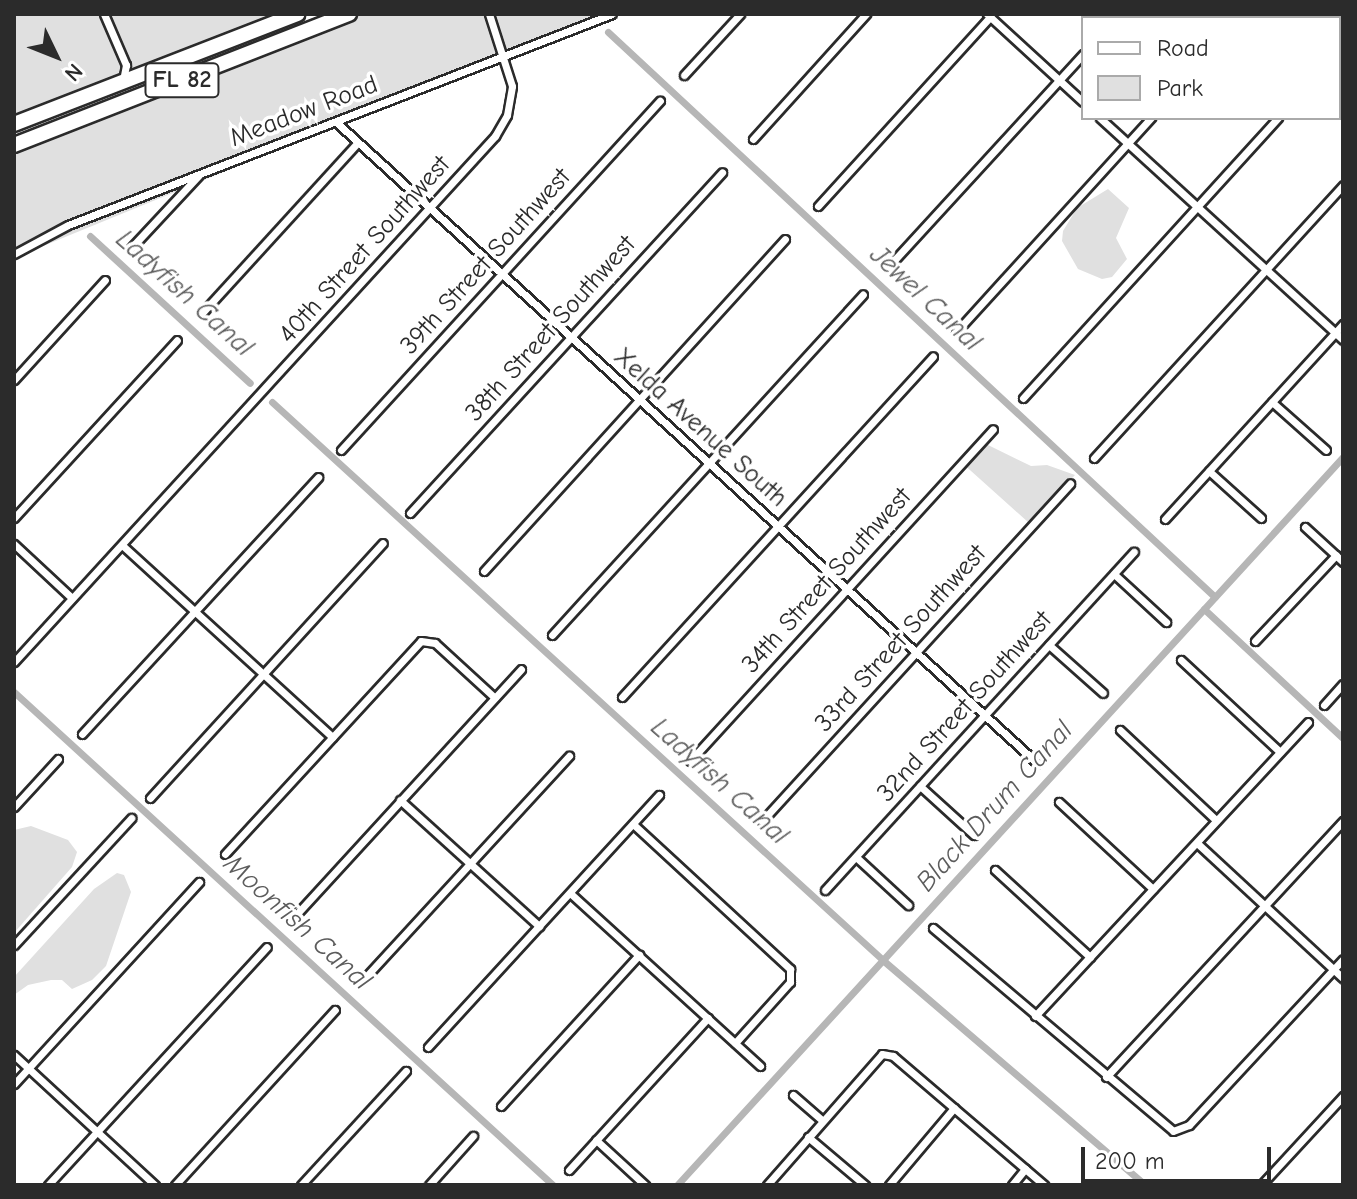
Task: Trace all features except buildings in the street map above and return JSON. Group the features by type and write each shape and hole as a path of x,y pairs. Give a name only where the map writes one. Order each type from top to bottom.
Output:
{"highway":[{"name":"FL 82","path":"14,124 297,14"},
{"name":"FL 82","path":"14,145 349,14"},
{"path":"14,137 115,95 123,81"}],"street":[{"path":"104,14 126,65 123,81"},
{"name":"40th Street Southwest","path":"14,662 430,208 504,123 512,86 489,14"},
{"name":"Meadow Road","path":"14,254 68,225 612,14"},
{"path":"684,75 740,14"},
{"path":"753,139 866,14"},
{"path":"818,206 989,15 1081,100"},
{"path":"888,267 1081,56"},
{"name":"39th Street Southwest","path":"341,450 660,101"},
{"path":"1102,120 1343,340"},
{"path":"956,332 1149,120"},
{"path":"1023,398 1276,120"},
{"name":"Xelda Avenue South","path":"336,122 1037,763"},
{"path":"202,313 358,142"},
{"name":"38th Street Southwest","path":"410,513 722,172"},
{"path":"130,249 201,174"},
{"path":"1094,458 1343,185"},
{"path":"484,571 785,239"},
{"path":"14,380 105,280"},
{"path":"552,635 863,295"},
{"path":"1165,519 1343,324"},
{"path":"14,518 177,340"},
{"path":"622,697 933,357"},
{"path":"1272,402 1326,450"},
{"name":"34th Street Southwest","path":"690,761 993,429"},
{"path":"1209,471 1261,518"},
{"path":"82,734 318,477"},
{"name":"33rd Street Southwest","path":"762,821 1070,484"},
{"path":"1305,527 1343,562"},
{"path":"150,798 383,543"},
{"path":"14,544 72,598"},
{"path":"122,545 332,737"},
{"name":"32nd Street Southwest","path":"825,890 1134,552"},
{"path":"1255,641 1336,555"},
{"path":"1114,574 1166,622"},
{"path":"225,854 416,645 435,643 495,698"},
{"path":"1049,645 1103,693"},
{"path":"1181,660 1280,752"},
{"path":"294,917 521,669"},
{"path":"1324,705 1343,684"},
{"path":"1035,1016 1308,722"},
{"path":"1120,730 1216,820"},
{"path":"362,981 569,756"},
{"path":"14,807 58,759"},
{"path":"920,786 974,835"},
{"path":"428,1047 659,795"},
{"path":"400,800 539,926"},
{"path":"1059,802 1153,889"},
{"path":"14,945 131,818"},
{"path":"1106,1077 1343,821"},
{"path":"633,824 785,963 790,982 735,1043"},
{"path":"1197,843 1343,978"},
{"path":"856,857 908,905"},
{"path":"995,870 1090,957"},
{"path":"14,1084 199,882"},
{"path":"570,893 760,1066"},
{"path":"933,928 1166,1128 1181,1130 1343,959"},
{"path":"48,1185 267,947"},
{"path":"501,1106 639,955"},
{"path":"175,1185 335,1010"},
{"path":"569,1170 708,1018"},
{"path":"767,1185 882,1054 893,1056 1044,1185"},
{"path":"14,1055 155,1185"},
{"path":"301,1185 406,1071"},
{"path":"793,1095 822,1120"},
{"path":"1261,1185 1343,1096"},
{"path":"889,1185 954,1108"},
{"path":"429,1185 473,1136"},
{"path":"808,1137 865,1185"},
{"path":"596,1140 645,1185"},
{"path":"1012,1185 1025,1169"}],"green space":[{"path":"14,14 287,14 14,120"},
{"path":"359,14 609,14 14,258 14,149"},
{"path":"1108,189 1129,208 1116,238 1127,259 1112,277 1102,279 1078,269 1062,241 1063,231 1077,208"},
{"path":"986,444 1031,466 1047,465 1075,475 1029,523 961,462"},
{"path":"31,826 68,840 77,852 72,867 14,933 14,830"},
{"path":"117,873 124,875 131,892 106,966 92,980 72,989 62,980 51,980 28,985 14,995 14,977 94,889"}],"waterway":[{"name":"Jewel Canal","path":"608,32 1215,597"},
{"name":"Ladyfish Canal","path":"90,236 250,383"},
{"name":"Ladyfish Canal","path":"272,402 885,962 1145,1185"},
{"name":"Black Drum Canal","path":"677,1185 1343,457"},
{"name":"Jewel Canal","path":"1204,609 1343,738"},
{"name":"Moonfish Canal","path":"14,692 553,1185"}]}
